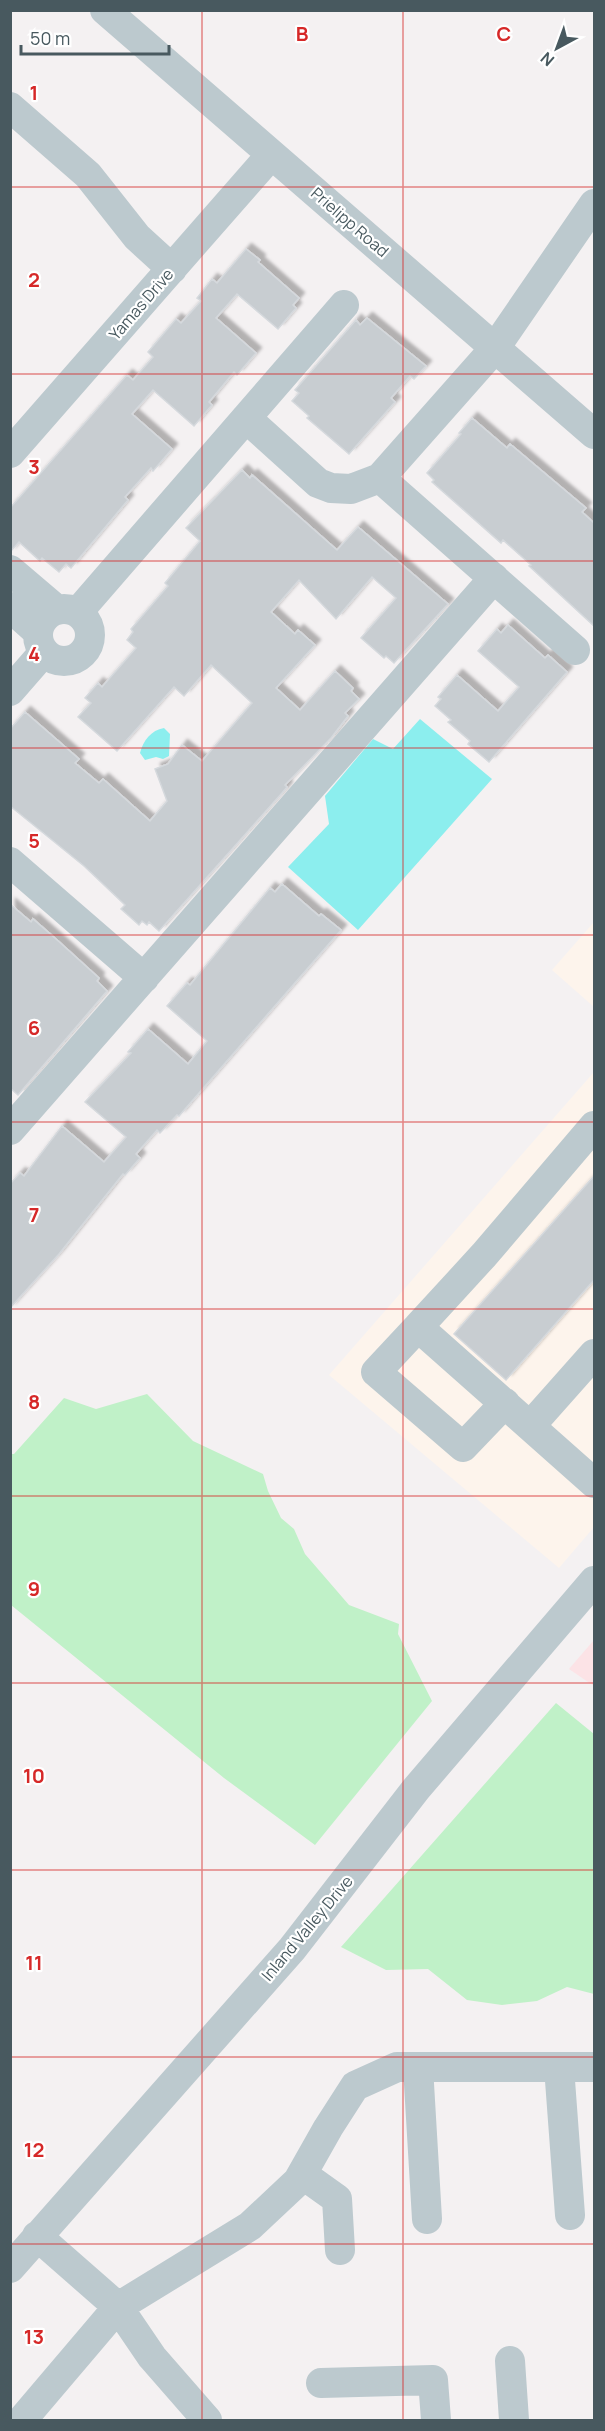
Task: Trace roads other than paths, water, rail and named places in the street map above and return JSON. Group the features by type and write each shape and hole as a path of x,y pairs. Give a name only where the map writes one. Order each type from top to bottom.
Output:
{"street":[{"name":"Prielipp Road","path":"113,13 272,155 594,434"},
{"path":"10,107 88,175 137,237 172,269"},
{"name":"Yamas Drive","path":"10,453 272,155"},
{"path":"246,418 318,483 332,488 351,489 380,478 495,348 594,204"},
{"path":"10,691 54,627 246,418 344,305"},
{"path":"380,478 575,650"},
{"path":"10,570 54,627"},
{"path":"10,1130 494,578"},
{"path":"10,607 54,627"},
{"path":"10,862 144,978"},
{"path":"505,1403 463,1447 376,1372 484,1255 594,1126"},
{"path":"418,1327 594,1483"},
{"path":"531,1425 594,1354"},
{"name":"Inland Valley Drive","path":"10,2268 292,1949 416,1789 594,1581"},
{"path":"22,2421 118,2307 250,2226 298,2181 355,2086 397,2067 594,2067"},
{"path":"418,2067 427,2219"},
{"path":"559,2067 570,2215"},
{"path":"302,2174 337,2199 340,2250"},
{"path":"37,2236 118,2307 152,2357 207,2421"},
{"path":"510,2361 514,2421"},
{"path":"321,2384 433,2380 436,2421"}],"water":[{"path":"420,719 492,779 358,930 288,867 329,824 325,796 373,739 393,749"},
{"path":"164,728 170,734 169,756 163,759 156,757 145,760 140,753 145,740 155,731"}]}
